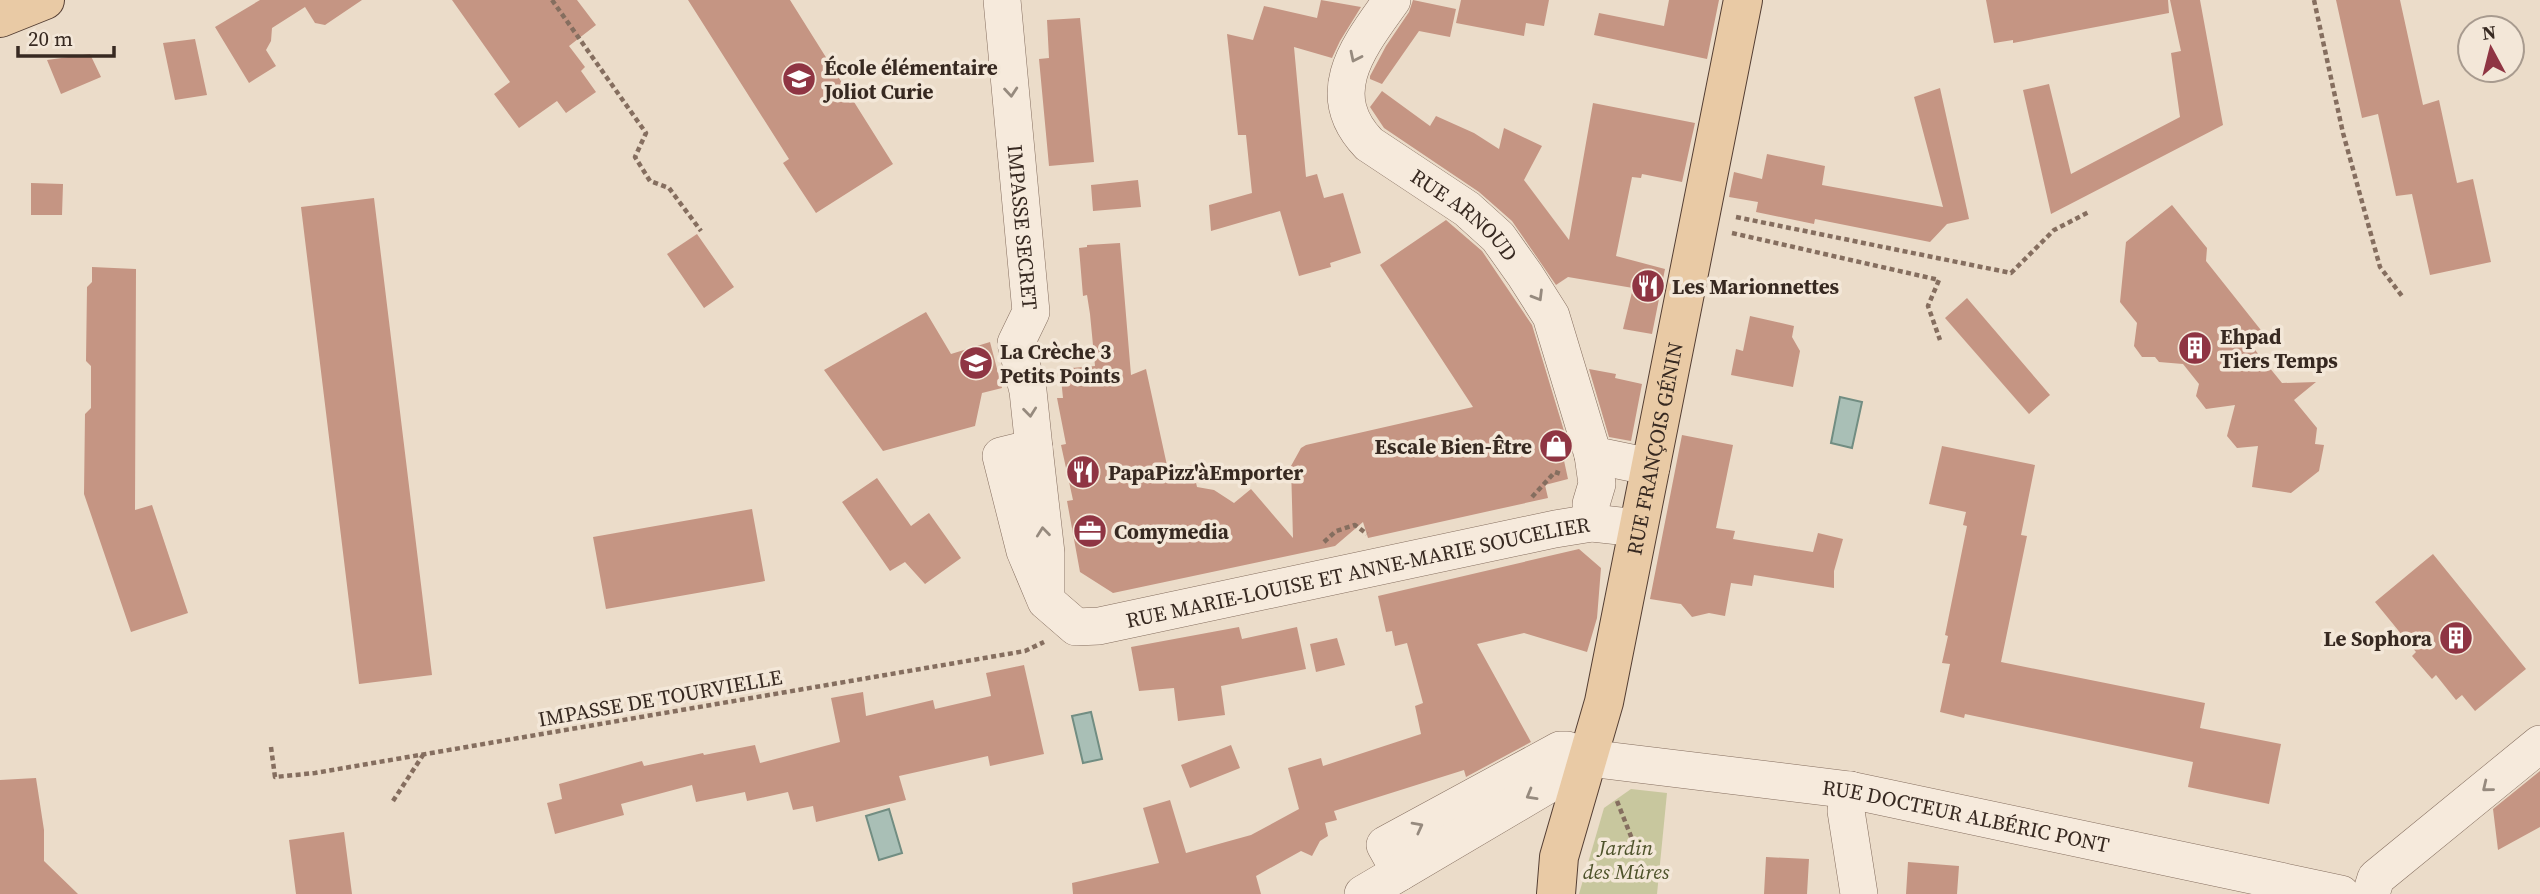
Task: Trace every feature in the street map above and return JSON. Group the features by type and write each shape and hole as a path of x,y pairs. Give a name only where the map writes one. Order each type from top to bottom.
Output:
{"main road":[{"name":"RUE FRANÇOIS GÉNIN","path":"1556,894 1559,858 1604,702 1743,0"}],"street":[{"name":"IMPASSE SECRET","path":"1002,0 1031,312 1016,343 1028,391 1046,553 1046,601 1076,627"},
{"name":"RUE ARNOUD","path":"1392,0 1363,42 1347,74 1346,94 1358,133 1369,144 1467,209 1498,237 1551,316 1580,466 1597,484 1591,504 1592,523"},
{"path":"1580,466 1651,467"},
{"name":"RUE MARIE-LOUISE ET ANNE-MARIE SOUCELIER","path":"1076,627 1099,626 1555,529 1592,523 1638,528"},
{"path":"2371,894 2375,878 2540,744"},
{"path":"1363,894 1588,758"},
{"name":"RUE DOCTEUR ALBÉRIC PONT","path":"1588,758 1850,790 2341,894"},
{"path":"1850,790 1846,811 1859,894"}],"path":[{"path":"552,0 646,133 635,157 650,181 669,188 701,231"},
{"path":"2314,0 2343,133 2379,267 2403,296"},
{"path":"1727,215 2011,272 2054,230 2089,212"},
{"path":"1724,231 1939,280 1928,306 1940,340"},
{"path":"1534,497 1555,472 1580,466"},
{"name":"IMPASSE DE TOURVIELLE","path":"271,747 275,777 423,755 1025,651 1076,627"},
{"path":"393,802 423,755"},
{"path":"1618,801 1636,849"}],"green space":[{"name":"Jardin des Mûres","path":"1631,789 1667,793 1657,894 1579,894 1604,808"}],"shaded area":[{"path":"1840,397 1862,402 1852,448 1831,443"},
{"path":"1091,712 1102,759 1083,763 1072,716"},
{"path":"889,809 902,853 879,860 866,816"}],"building":[{"path":"260,0 362,0 325,25 315,23 305,7 272,28 271,41 266,50 276,66 249,83 215,27"},
{"path":"452,0 577,0 596,25 569,46 585,67 581,71 596,92 566,113 557,101 519,128 494,94 510,82"},
{"path":"688,0 790,0 893,164 816,213 783,163 789,159"},
{"path":"1321,0 1361,7 1332,58 1294,47 1306,177 1317,174 1324,198 1343,193 1361,253 1330,263 1331,267 1299,276 1280,211 1211,231 1209,205 1252,193 1246,135 1238,135 1227,34 1253,40 1264,6 1317,18"},
{"path":"1413,0 1456,9 1450,37 1419,31 1382,84 1370,79 1386,46 1409,12"},
{"path":"1461,0 1549,0 1544,26 1526,23 1524,36 1456,23"},
{"path":"1669,0 1719,0 1707,59 1594,35 1599,13 1664,26"},
{"path":"1986,0 2168,0 2169,13 2013,43 2013,40 1994,43"},
{"path":"2170,0 2200,0 2223,125 2051,214 2023,90 2049,84 2071,174 2180,117 2171,53 2181,51"},
{"path":"2336,0 2400,0 2423,105 2439,100 2457,183 2473,179 2491,262 2430,275 2412,194 2396,196 2378,114 2362,118"},
{"path":"1080,18 1094,162 1049,166 1039,59 1049,58 1047,20"},
{"path":"195,39 207,95 175,100 163,43"},
{"path":"90,54 101,77 61,94 47,60"},
{"path":"1940,88 1969,219 1947,224 1930,242 1815,219 1814,224 1756,212 1758,202 1729,197 1734,172 1762,179 1767,154 1825,166 1822,185 1943,207 1914,97"},
{"path":"1382,91 1430,126 1436,116 1474,133 1499,149 1504,128 1542,146 1524,180 1569,240 1593,103 1695,123 1682,182 1642,174 1641,178 1632,177 1616,256 1665,269 1652,334 1623,329 1633,288 1568,277 1556,285 1512,221 1479,192 1384,128 1370,107"},
{"path":"1138,180 1141,207 1093,211 1091,185"},
{"path":"31,183 63,184 62,215 31,215"},
{"path":"374,198 432,675 359,684 301,207"},
{"name":"Ehpad Tiers Temps","path":"2172,205 2207,248 2206,261 2264,334 2251,345 2282,383 2316,382 2294,400 2317,428 2315,444 2324,445 2319,471 2291,493 2252,487 2258,446 2237,448 2227,436 2235,405 2206,409 2196,396 2199,384 2183,364 2159,362 2155,357 2142,357 2134,346 2137,323 2120,302 2126,242"},
{"path":"1446,220 1482,251 1532,325 1571,454 1563,456 1568,479 1545,485 1548,498 1368,538 1363,522 1335,546 1113,593 1080,572 1067,501 1073,500 1061,445 1066,444 1057,398 1063,398 1060,369 1095,366 1087,295 1083,296 1079,248 1120,243 1131,375 1146,369 1168,470 1192,465 1197,487 1214,490 1234,503 1251,489 1293,538 1291,466 1301,448 1473,407 1380,265"},
{"path":"697,234 734,287 704,308 667,254"},
{"path":"92,267 136,269 135,510 152,505 188,613 131,632 84,494 85,414 91,408 91,366 86,361 87,287 92,282"},
{"path":"1967,298 2050,395 2029,414 1945,318"},
{"path":"926,312 951,354 990,342 1002,388 982,393 975,426 883,451 824,370"},
{"path":"1750,316 1794,326 1792,337 1800,351 1793,387 1731,375 1736,349 1743,351"},
{"path":"1589,369 1616,374 1615,378 1642,384 1631,441 1609,437"},
{"path":"1682,435 1733,445 1716,528 1735,531 1733,539 1813,552 1818,533 1843,539 1834,571 1834,588 1754,575 1752,586 1731,583 1725,616 1709,613 1692,617 1681,604 1650,599"},
{"path":"1942,446 2035,465 2021,535 2027,536 2001,662 2205,703 2200,728 2281,744 2269,804 2188,787 2193,762 1965,714 1964,718 1940,712 1950,664 1942,663 1948,636 1945,635 1967,526 1963,525 1966,512 1929,504"},
{"path":"877,478 911,526 929,513 961,558 925,584 905,562 890,571 842,502"},
{"path":"752,509 765,581 606,609 593,537"},
{"path":"1579,549 1601,568 1597,618 1587,652 1524,633 1477,644 1531,742 1466,777 1464,770 1334,811 1337,820 1325,823 1328,836 1320,841 1312,856 1301,851 1256,876 1261,894 1073,894 1072,883 1159,863 1143,808 1170,800 1186,853 1251,835 1299,809 1288,768 1321,758 1323,766 1421,734 1415,706 1423,703 1407,643 1395,646 1392,631 1386,632 1378,596"},
{"name":"Le Sophora","path":"2433,554 2526,669 2475,711 2462,695 2456,700 2436,675 2432,679 2412,656 2416,652 2375,602"},
{"path":"1239,627 1242,639 1297,627 1306,669 1221,686 1225,715 1178,721 1174,688 1139,691 1131,647"},
{"path":"1337,638 1345,665 1316,672 1310,644"},
{"path":"1024,665 1044,754 990,766 988,756 899,776 906,800 816,822 813,806 793,810 788,792 747,801 745,792 696,802 692,785 621,804 624,815 555,834 547,803 562,799 559,784 642,761 644,766 755,745 760,763 840,742 831,698 863,692 866,716 933,700 935,709 991,696 986,673"},
{"path":"1231,745 1240,768 1190,788 1181,765"},
{"path":"2540,771 2540,827 2498,850 2493,809"},
{"path":"36,778 44,830 44,861 78,894 0,894 0,780"},
{"path":"344,832 352,894 296,894 289,840"},
{"path":"1766,857 1809,859 1807,894 1764,894"},
{"path":"1908,862 1959,866 1957,894 1906,894"}],"place":[{"name":"École élémentaire Joliot Curie","path":"799,79"},
{"name":"Les Marionnettes","path":"1648,286"},
{"name":"Ehpad Tiers Temps","path":"2195,348"},
{"name":"La Crèche 3 Petits Points","path":"976,363"},
{"name":"Escale Bien-Être","path":"1556,446"},
{"name":"PapaPizz'àEmporter","path":"1083,472"},
{"name":"Comymedia","path":"1090,531"},
{"name":"Le Sophora","path":"2456,638"}]}
